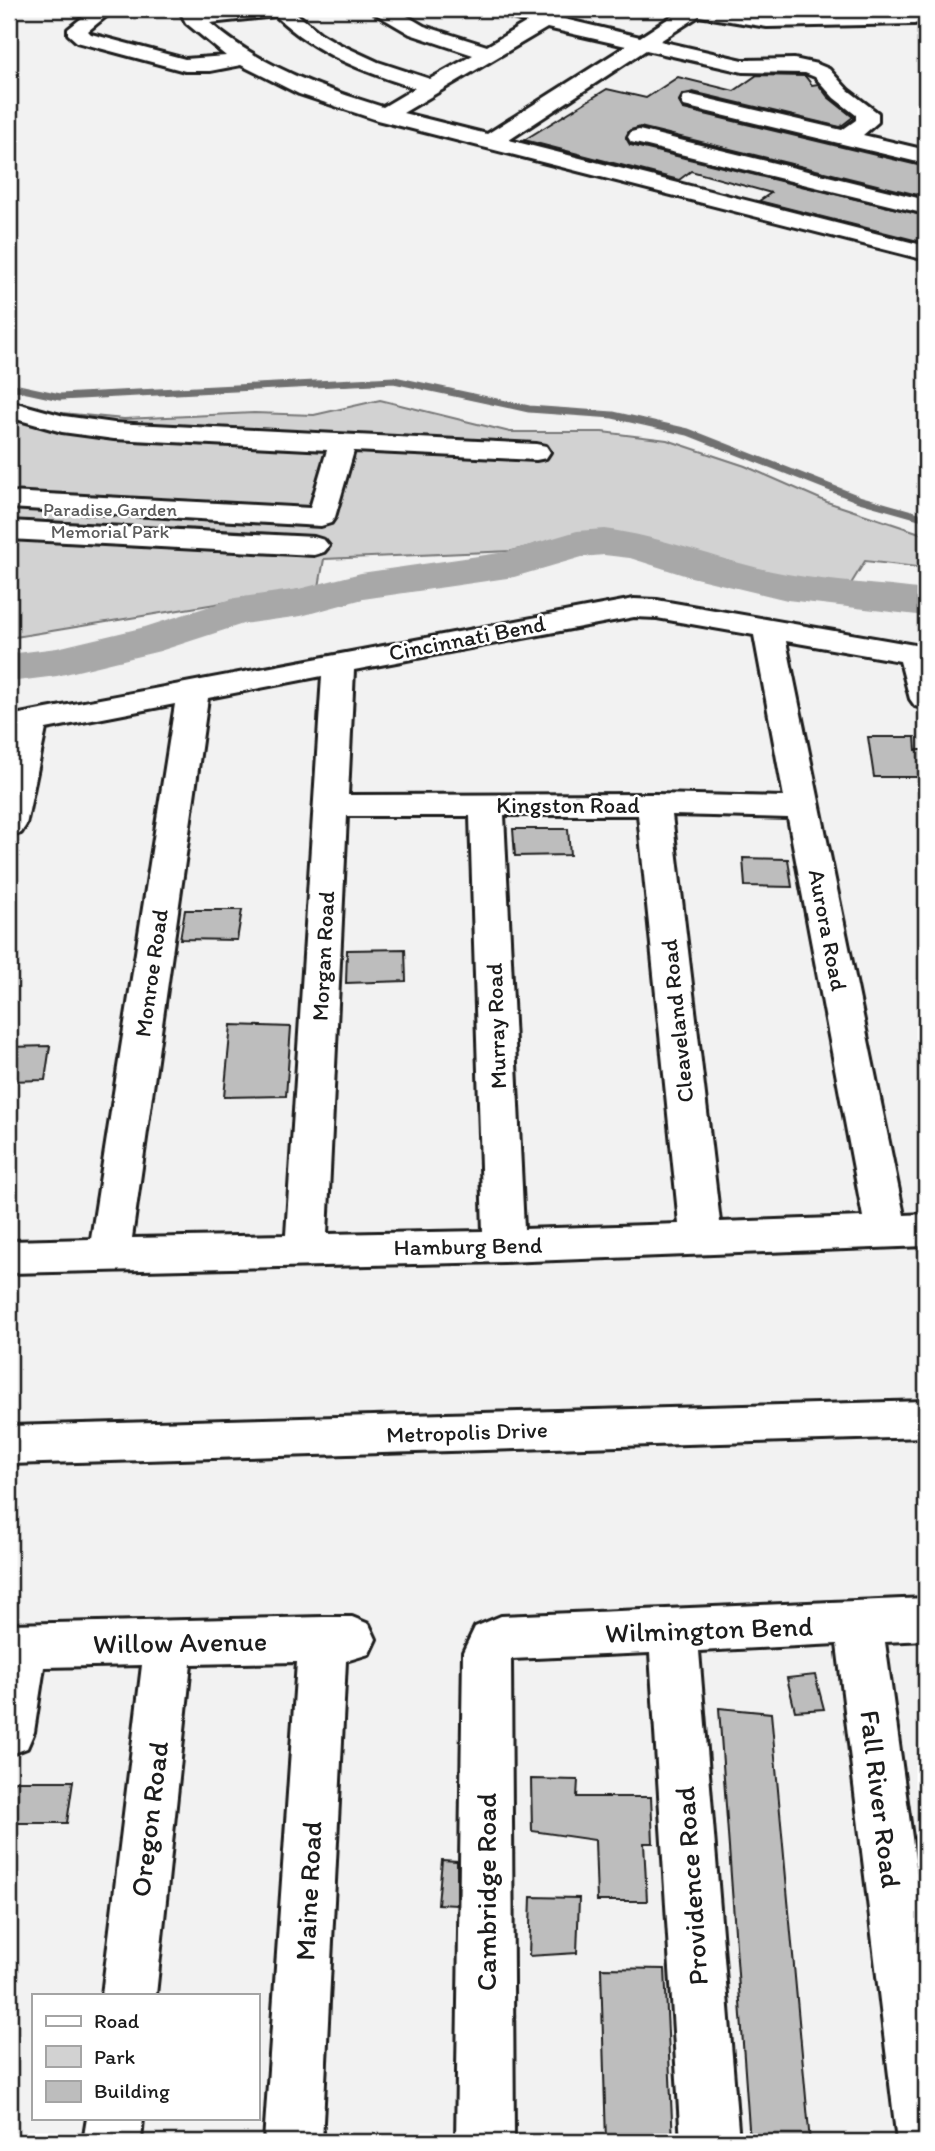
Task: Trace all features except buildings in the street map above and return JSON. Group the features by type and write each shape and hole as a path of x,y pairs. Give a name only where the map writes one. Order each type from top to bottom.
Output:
{"street":[{"path":"105,9 78,29 78,34 84,38 185,65 210,65 242,59"},
{"path":"191,14 280,9 297,26 332,50 433,87"},
{"path":"381,9 417,30 491,54"},
{"path":"501,9 743,66 794,65 822,73 841,94 867,113 867,122 847,137"},
{"path":"492,141 696,9 767,21 917,20"},
{"path":"191,14 242,59 282,81 386,115 926,253"},
{"path":"386,115 544,21"},
{"path":"594,167 743,66"},
{"path":"692,101 926,157"},
{"path":"639,136 926,207"},
{"path":"15,418 114,431 536,452"},
{"path":"9,500 321,517 343,443"},
{"path":"9,530 314,546"},
{"name":"Cincinnati Bend","path":"20,724 634,608 657,609 920,654"},
{"name":"Aurora Road","path":"768,629 804,808 907,1231"},
{"path":"920,654 926,699"},
{"name":"Morgan Road","path":"306,1249 339,662"},
{"name":"Monroe Road","path":"109,1255 193,690"},
{"path":"9,825 20,724"},
{"name":"Kingston Road","path":"332,806 654,804 804,808"},
{"name":"Cleaveland Road","path":"654,804 701,1237"},
{"name":"Murray Road","path":"487,805 504,1246"},
{"name":"Hamburg Bend","path":"9,1256 504,1246 907,1231"},
{"name":"Metropolis Drive","path":"9,1445 926,1419"},
{"name":"Wilmington Bend","path":"492,1642 501,1637 926,1619"},
{"name":"Fall River Road","path":"858,1623 926,2142"},
{"name":"Providence Road","path":"673,1630 710,2142"},
{"name":"Willow Avenue","path":"16,1646 337,1639"},
{"name":"Maine Road","path":"293,2142 337,1639"},
{"name":"Cambridge Road","path":"485,2142 487,1652 492,1642"},
{"name":"Oregon Road","path":"129,1994 169,1643"},
{"path":"9,1732 16,1646"},
{"path":"112,2142 115,2120"}],"green space":[{"name":"Paradise Garden Memorial Park","path":"380,400 510,432 602,432 667,440 745,466 827,502 926,535 925,568 865,561 849,587 741,572 688,561 613,533 580,533 512,551 324,559 319,587 9,638 9,403 41,411 124,419 254,413 314,415"}],"waterway":[{"path":"9,386 60,397 394,380 529,409 613,415 688,432 859,499 926,518"},
{"path":"9,668 57,662 160,637 235,612 301,602 361,586 514,564 577,544 604,542 635,546 703,567 787,587 926,603"}]}
